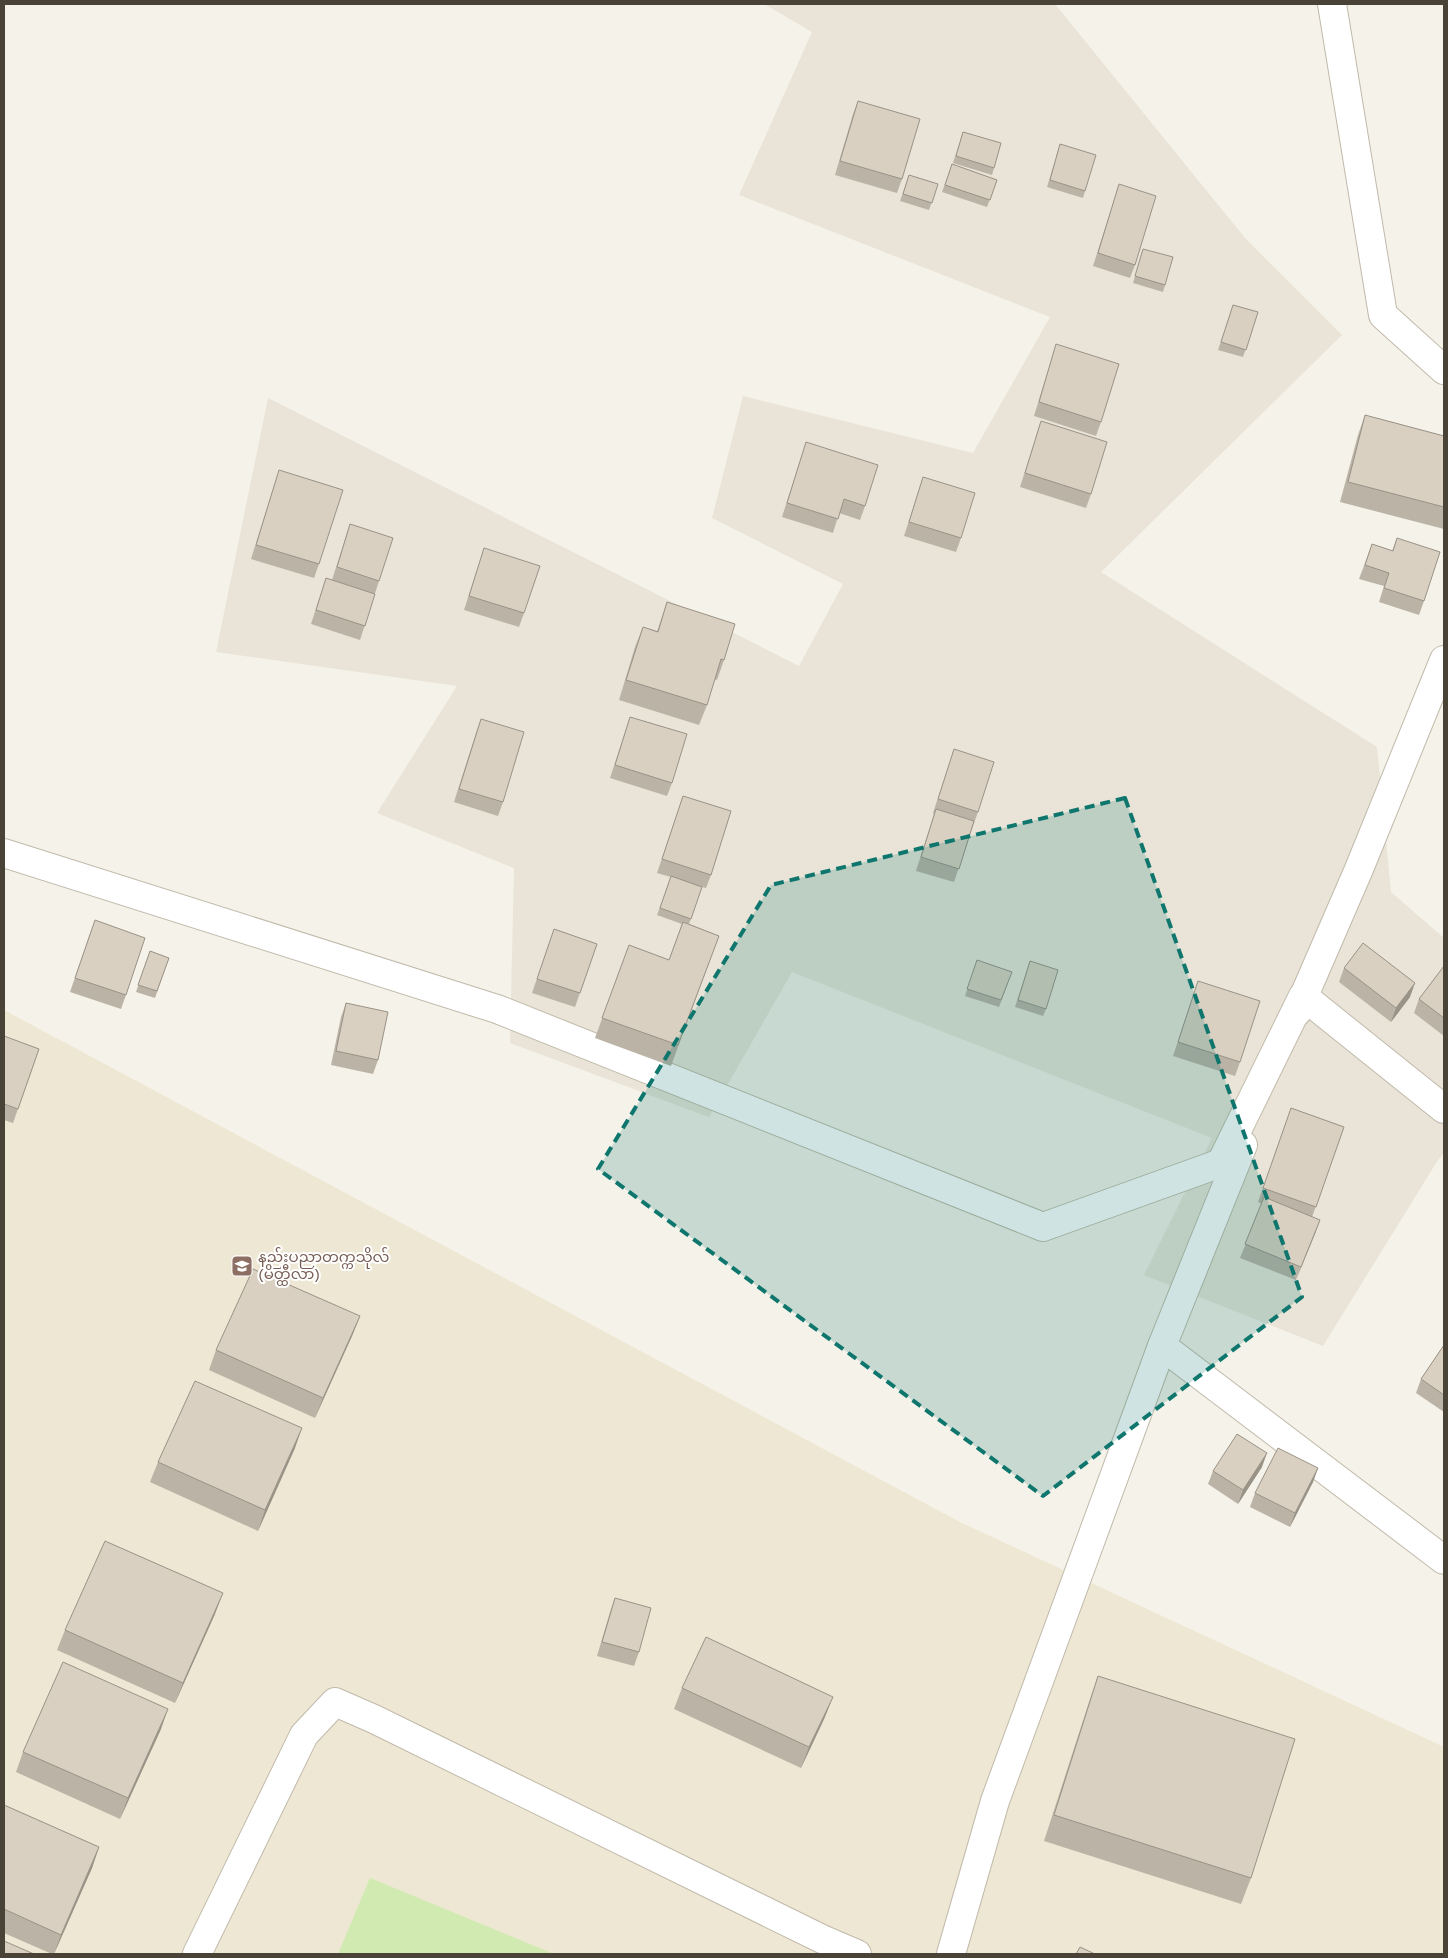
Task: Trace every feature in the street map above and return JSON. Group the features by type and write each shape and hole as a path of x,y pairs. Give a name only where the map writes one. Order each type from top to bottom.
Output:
{"street":[{"path":"1332,4 1383,316 1444,370"},
{"path":"951,1954 995,1801 1162,1346 1304,996 1359,869 1444,660"},
{"path":"4,853 497,1009 1043,1227 1221,1163 1304,996"},
{"path":"1304,996 1444,1108"},
{"path":"1162,1346 1444,1560"},
{"path":"197,1954 304,1735 335,1702 374,1719 822,1939 857,1954"}],"highlighted area":[{"path":"1125,798 1302,1297 1043,1496 598,1169 771,885"}],"shaded area":[{"path":"764,4 1055,4 1245,238 1342,335 1101,572 1377,747 1391,892 1444,938 1444,1153 1323,1346 1144,1275 1212,1138 792,972 709,1117 510,1043 514,868 377,813 457,686 216,652 268,398 799,666 843,584 712,518 743,396 973,453 1050,317 739,195 812,32"},
{"name":"နည်းပညာတက္ကသိုလ် (မိတ္ထီလာ)","path":"4,1010 958,1521 1444,1747 1444,1954 4,1954"}],"green space":[{"path":"370,1878 554,1954 338,1954"}],"building":[{"path":"858,101 920,119 902,179 840,161"},
{"path":"963,132 1001,143 994,168 956,156"},
{"path":"1060,144 1096,155 1085,191 1050,180"},
{"path":"952,164 997,180 990,200 945,185"},
{"path":"909,175 938,184 932,203 903,194"},
{"path":"1119,184 1156,196 1135,265 1098,253"},
{"path":"1143,249 1173,257 1165,285 1135,276"},
{"path":"1233,305 1258,312 1246,350 1221,342"},
{"path":"1056,344 1119,364 1101,422 1039,402"},
{"path":"1365,415 1444,436 1444,507 1348,482"},
{"path":"1041,421 1107,442 1091,494 1025,473"},
{"path":"806,442 878,465 865,506 844,499 838,519 787,503"},
{"path":"279,470 343,490 319,564 256,545"},
{"path":"923,477 975,493 961,538 909,522"},
{"path":"350,524 393,538 379,581 337,567"},
{"path":"1397,538 1440,552 1424,601 1384,588 1389,573 1365,565 1372,544 1393,551"},
{"path":"484,548 540,566 524,613 469,596"},
{"path":"326,578 375,594 365,626 316,610"},
{"path":"667,602 735,624 724,660 721,659 707,705 626,680 643,627 658,632"},
{"path":"630,717 687,734 672,783 615,765"},
{"path":"481,719 524,732 503,802 459,789"},
{"path":"954,749 994,762 978,812 938,799"},
{"path":"683,796 731,811 711,875 662,859"},
{"path":"936,809 974,821 959,869 921,857"},
{"path":"671,876 702,887 691,919 660,908"},
{"path":"95,920 145,938 126,995 75,978"},
{"path":"683,922 719,936 678,1045 602,1018 629,945 669,960"},
{"path":"554,929 597,944 580,993 537,979"},
{"path":"1363,943 1415,983 1396,1008 1344,968"},
{"path":"150,951 169,958 157,991 138,985"},
{"path":"977,960 1012,972 1001,1000 967,989"},
{"path":"1030,961 1058,970 1046,1009 1018,1000"},
{"path":"1444,966 1444,1018 1419,999"},
{"path":"1198,981 1260,1001 1240,1062 1178,1042"},
{"path":"346,1003 388,1012 378,1060 336,1051"},
{"path":"4,1036 39,1049 18,1109 4,1104"},
{"path":"1291,1108 1344,1127 1316,1207 1263,1188"},
{"path":"1264,1197 1320,1220 1301,1267 1245,1244"},
{"path":"253,1269 360,1316 323,1398 216,1350"},
{"path":"1444,1345 1444,1395 1421,1379"},
{"path":"195,1381 302,1428 265,1510 158,1462"},
{"path":"1237,1434 1267,1453 1243,1490 1213,1471"},
{"path":"1278,1448 1318,1468 1295,1513 1255,1493"},
{"path":"105,1541 223,1593 183,1683 65,1630"},
{"path":"615,1598 651,1608 639,1652 602,1642"},
{"path":"706,1637 833,1697 809,1747 682,1688"},
{"path":"63,1662 168,1709 128,1798 23,1752"},
{"path":"1098,1676 1295,1739 1251,1878 1054,1815"},
{"path":"4,1805 99,1847 61,1935 4,1909"},
{"path":"4,1941 34,1954 4,1954"},
{"path":"1080,1947 1095,1954 1076,1954"}],"place":[{"name":"နည်းပညာတက္ကသိုလ် (မိတ္ထီလာ)","path":"242,1266"}]}
